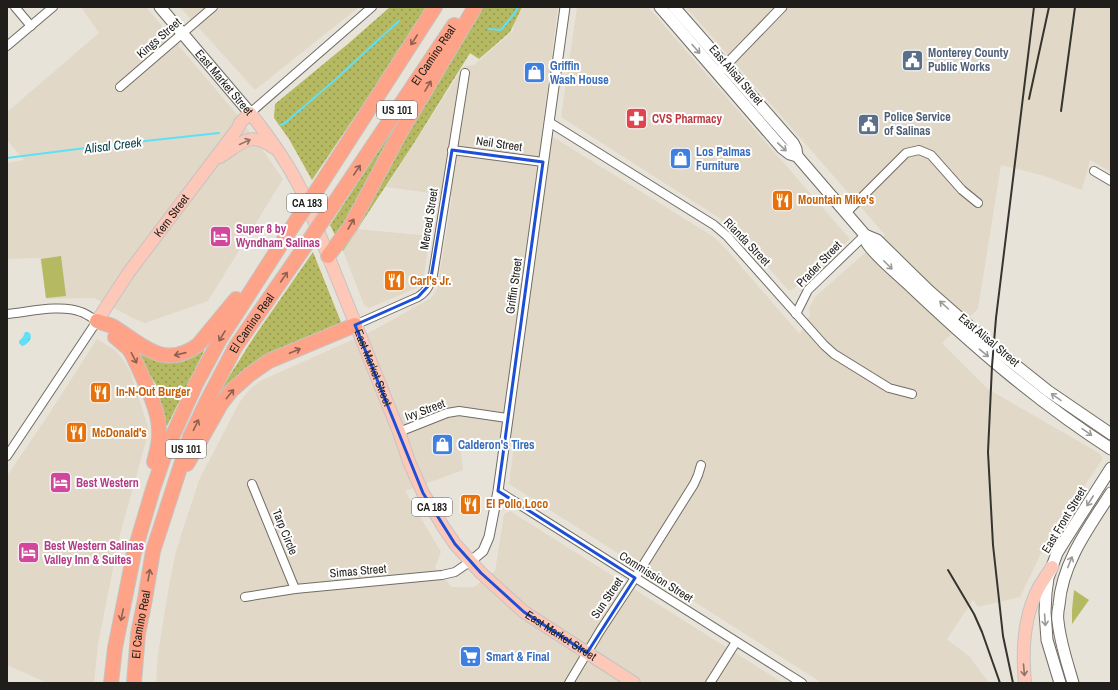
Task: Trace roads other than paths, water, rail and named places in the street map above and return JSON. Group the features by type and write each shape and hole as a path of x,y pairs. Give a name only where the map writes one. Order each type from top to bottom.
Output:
{"highway":[{"name":"El Camino Real","path":"112,683 115,648 134,554 144,516 167,448 196,384 220,339 435,7"},
{"name":"El Camino Real","path":"134,683 138,634 153,551 190,437 208,399 236,346 466,7"},
{"path":"328,256 350,227 400,134 475,7"},
{"path":"97,321 111,326 159,355 176,355 190,351 202,341 281,244"},
{"path":"97,321 124,344 133,356 157,416 159,439 146,492 144,516"},
{"path":"174,487 221,404 239,383 269,361 355,325"}],"main road":[{"name":"East Market Street","path":"160,7 263,129 294,177 304,196 399,432 410,464 423,492 455,544 481,573 524,612 634,683"},
{"name":"East Alisal Street","path":"660,7 782,148 790,154 797,156"},
{"name":"East Alisal Street","path":"674,7 793,143 797,156 865,235 877,240 929,291 994,348 1048,391 1111,434"},
{"name":"Kern Street","path":"97,321 129,272 213,162 238,128 240,123 250,113"},
{"path":"213,162 244,141 253,138 264,141 279,152"},
{"name":"East Alisal Street","path":"865,235 866,242 880,258 967,339 1054,410 1111,448"},
{"name":"East Front Street","path":"1060,683 1047,640 1045,619 1046,593 1052,567 1057,553 1111,468"},
{"name":"East Front Street","path":"1073,683 1063,646 1058,619 1062,584 1073,555 1081,540 1111,493"},
{"path":"1025,683 1023,662 1025,628 1037,592 1052,567"}],"street":[{"path":"14,7 30,26"},
{"path":"7,46 53,7"},
{"name":"Kings Street","path":"120,87 213,7"},
{"name":"Kern Street","path":"250,113 372,7"},
{"name":"Griffin Street","path":"470,561 483,551 489,537 498,491 565,7"},
{"path":"717,74 782,7"},
{"name":"Merced Street","path":"355,325 418,297 425,292 430,284 433,275 465,73"},
{"name":"Rianda Street","path":"549,122 714,225 732,241 796,314 834,354 889,388 912,394"},
{"name":"Neil Street","path":"452,150 543,162"},
{"path":"846,213 906,153 919,150 931,156 962,190 978,203"},
{"path":"1094,171 1111,181"},
{"name":"Prader Street","path":"796,314 808,290 865,235"},
{"path":"7,314 60,308 82,312 97,321"},
{"name":"Kern Street","path":"7,456 97,321"},
{"name":"Ivy Street","path":"399,432 447,413 459,411 507,418"},
{"name":"Sun Street","path":"569,683 600,631 694,484 701,465"},
{"name":"Tarp Circle","path":"252,484 295,589"},
{"name":"Commission Street","path":"498,491 802,683"},
{"name":"Simas Street","path":"245,597 295,589 442,575 455,572 470,561"},
{"path":"710,683 736,642"}],"water":[{"path":"25,332 30,334 31,338 22,346 19,341"}],"waterway":[{"name":"Alisal Creek","path":"489,29 501,30 518,7"},
{"name":"Alisal Creek","path":"281,125 337,78 399,21"},
{"name":"Alisal Creek","path":"7,158 219,133"}],"railway":[{"path":"1013,683 1003,636 993,545 988,452 996,318 1034,7"},
{"path":"1029,99 1049,7"},
{"path":"1061,111 1075,7"},
{"path":"948,570 974,614 1000,683"}],"place":[{"name":"Monterey County Public Works","path":"913,60"},
{"name":"Griffin Wash House","path":"535,73"},
{"name":"CVS Pharmacy","path":"637,119"},
{"name":"Police Service of Salinas","path":"869,124"},
{"name":"Los Palmas Furniture","path":"680,159"},
{"name":"Mountain Mike's","path":"783,200"},
{"name":"Super 8 by Wyndham Salinas","path":"220,236"},
{"name":"Carl's Jr.","path":"395,281"},
{"name":"In-N-Out Burger","path":"100,392"},
{"name":"McDonald's","path":"76,433"},
{"name":"Calderon's Tires","path":"443,445"},
{"name":"Best Western","path":"60,483"},
{"name":"El Pollo Loco","path":"470,504"},
{"name":"Best Western Salinas Valley Inn & Suites","path":"29,553"},
{"name":"Smart & Final","path":"471,657"}]}
